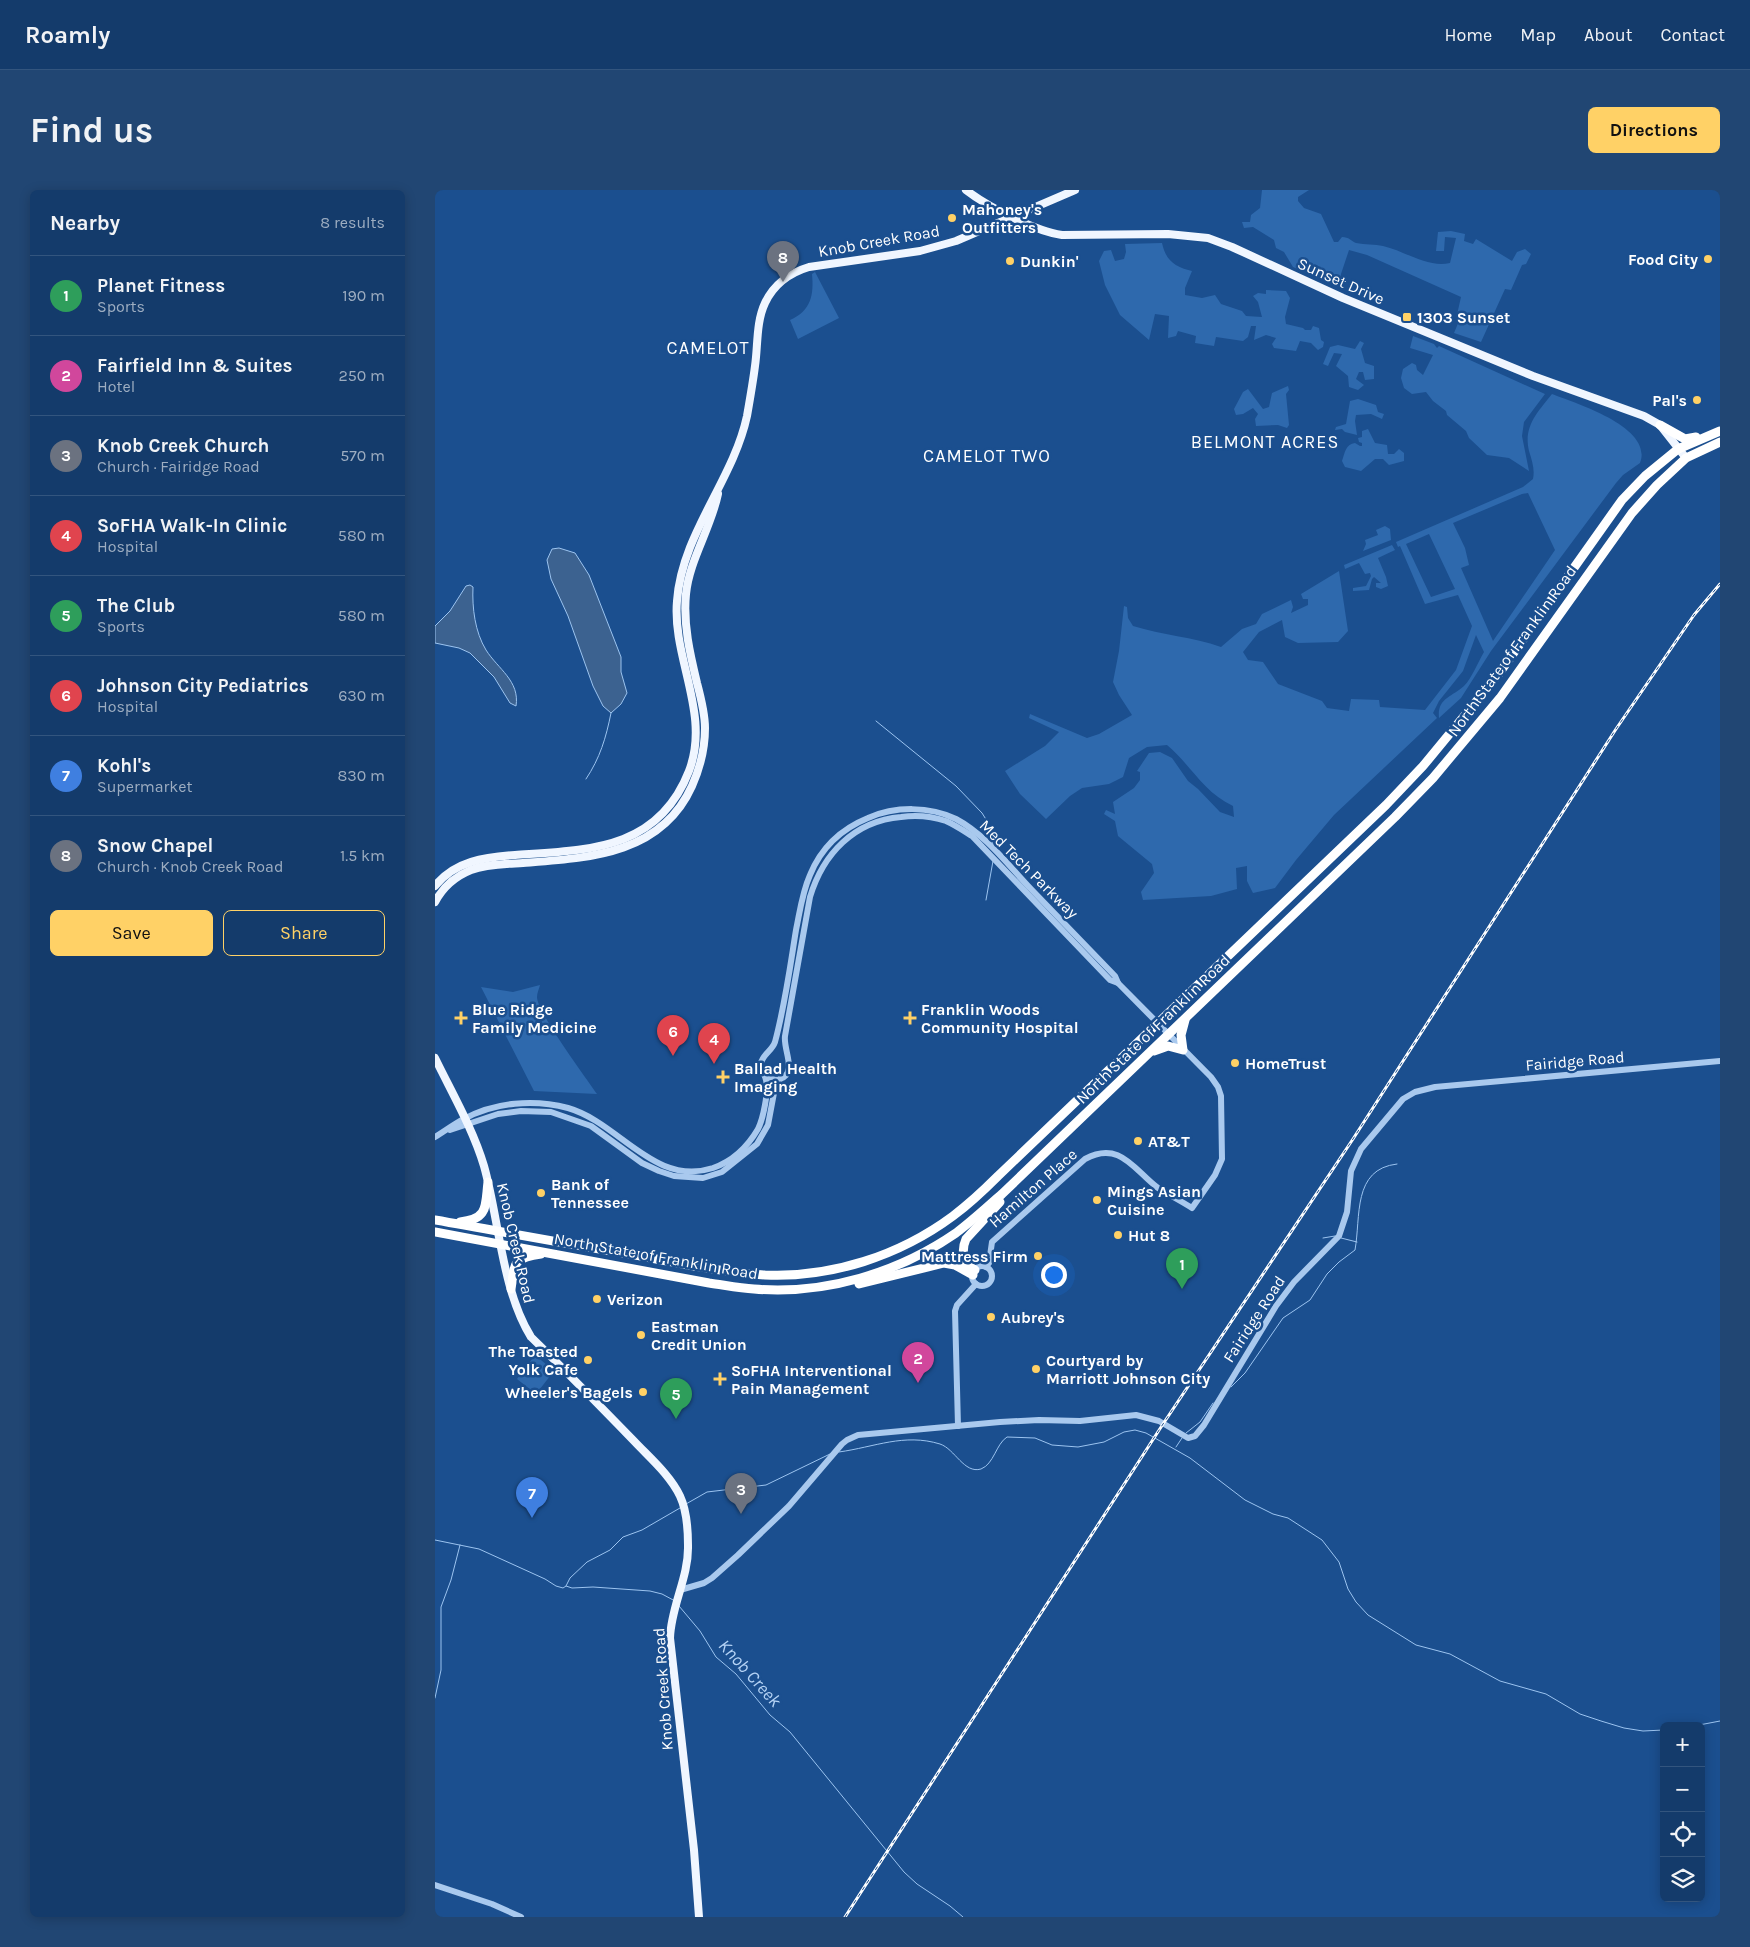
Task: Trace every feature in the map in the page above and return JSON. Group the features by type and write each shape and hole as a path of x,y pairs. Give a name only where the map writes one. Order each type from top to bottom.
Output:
{"highway":[{"path":"1660,425 1685,438 1691,439 1704,433 1720,431"},
{"name":"North State of Franklin Road","path":"435,1220 745,1273 767,1275 808,1274 868,1260 915,1240 937,1228 965,1207 1386,805 1423,766 1498,675 1622,500 1645,476 1678,449 1720,431"},
{"name":"North State of Franklin Road","path":"435,1232 612,1266 743,1288 775,1290 817,1287 865,1276 903,1263 941,1242 968,1223 1033,1164 1395,818 1433,778 1500,698 1632,513 1657,485 1686,458 1720,442"},
{"path":"1147,1054 1168,1046 1183,1050 1182,1030 1186,1018"},
{"path":"974,1276 963,1257 966,1239 1027,1174 1033,1164"},
{"path":"449,1223 473,1220 481,1215 484,1209 488,1182"},
{"path":"511,1289 514,1268 520,1259 548,1253"},
{"path":"743,1288 757,1292 782,1294 819,1292 843,1288 944,1263 955,1266 974,1276"}],"main road":[{"name":"Sunset Drive","path":"966,190 1012,216 1048,232 1062,235 1168,234 1207,238 1232,246 1343,298 1533,376 1644,416 1660,425 1686,458"},
{"name":"Knob Creek Road","path":"435,902 456,878 470,870 485,866 524,863 567,850 598,847 623,840 649,825 669,806 681,788 692,761 696,731 685,650 683,583 693,541 741,439 747,416 763,308 778,283 793,273 809,267 920,251 956,241 1075,190"},
{"name":"Knob Creek Road","path":"683,583 707,532 714,513 719,488"},
{"path":"693,541 700,534 707,532 704,520 707,509"},
{"name":"Knob Creek Road","path":"435,886 445,876 462,865 479,859 510,856 553,860 610,853 633,844 653,833 676,812 691,788 697,774 703,750 705,727 698,687 685,650"},
{"path":"690,689 698,687"},
{"path":"692,761 703,750 699,744 696,731"},
{"path":"669,806 676,812"},
{"path":"553,860 567,850 580,858"},
{"path":"485,866 502,862 510,856 524,863"},
{"name":"Knob Creek Road","path":"435,1058 466,1122 483,1164 511,1289 519,1316 531,1338 593,1398 654,1462 675,1487 684,1506 688,1537 688,1558 672,1616 671,1651 694,1850 699,1917"}],"street":[{"name":"Med Tech Parkway","path":"466,1122 507,1104 538,1103 567,1108 586,1116 610,1129 660,1165 678,1170 698,1171 708,1170 726,1163 740,1152 755,1132 762,1118 767,1093 767,1082 761,1067 761,1061 771,1051 777,1036 802,895 810,874 825,850 844,830 869,817 887,811 922,809 955,818 972,829 1115,976 1118,983 1215,1083 1220,1091 1222,1101 1220,1164 1215,1176 1192,1208"},
{"name":"Med Tech Parkway","path":"466,1122 498,1114 521,1111 551,1112 591,1126 642,1163 659,1171 674,1176 703,1178 722,1172 757,1144 768,1125 774,1093 780,1079 789,1071 789,1062 784,1043 785,1036 810,897 817,877 831,854 852,834 871,823 894,817 911,815 933,818 955,826 972,836 1110,980 1118,983"},
{"path":"771,1051 779,1051 786,1056"},
{"name":"Fairidge Road","path":"680,1590 704,1583 733,1560 789,1506 847,1440 859,1435 1023,1420 1090,1420 1136,1414 1159,1421 1191,1438 1195,1436 1204,1425 1246,1358 1266,1321 1285,1294 1323,1250 1339,1236 1347,1212 1351,1171 1357,1155 1403,1098 1415,1092 1435,1087 1720,1062"},
{"path":"764,1075 773,1080 780,1079"},
{"path":"435,1137 466,1122"},
{"name":"Hamilton Place","path":"986,1267 989,1263 992,1242 1081,1162 1094,1155 1107,1153 1121,1156 1132,1163 1158,1187 1192,1208"},
{"path":"958,1426 955,1311 974,1276 980,1267 986,1267 991,1274 990,1282 985,1286 974,1276"},
{"path":"435,1885 492,1904 521,1917"}],"shaded area":[{"path":"1262,190 1309,190 1298,197 1298,201 1304,208 1321,214 1334,242 1338,242 1344,237 1356,243 1383,246 1424,261 1441,264 1450,263 1456,238 1445,237 1444,251 1436,251 1438,232 1451,231 1465,234 1464,241 1473,244 1476,239 1512,261 1517,252 1525,249 1531,254 1526,264 1522,265 1511,290 1505,289 1481,342 1454,333 1459,321 1456,319 1461,297 1367,255 1349,250 1339,287 1293,267 1284,252 1276,248 1274,240 1253,227 1244,228 1242,222 1250,222 1251,215 1260,208"},
{"path":"1162,243 1166,254 1172,262 1192,271 1185,288 1185,295 1202,298 1215,295 1221,304 1242,311 1246,316 1262,317 1258,302 1253,296 1258,293 1266,294 1266,290 1286,291 1290,298 1285,317 1286,324 1305,330 1311,330 1313,326 1319,328 1321,340 1324,342 1323,347 1318,350 1311,343 1300,341 1296,351 1274,348 1272,344 1276,338 1266,335 1254,340 1256,326 1251,326 1248,337 1243,341 1216,337 1214,346 1195,343 1196,336 1178,331 1176,336 1168,338 1169,316 1155,314 1149,340 1120,315 1105,285 1099,261 1104,251 1111,250 1115,261 1124,259 1126,252 1125,244"},
{"path":"815,272 839,318 798,339 790,320 803,312 810,302 812,274"},
{"path":"1413,336 1545,394 1524,422 1522,436 1529,471 1509,458 1487,455 1469,438 1466,431 1447,415 1446,411 1433,401 1426,392 1412,394 1404,388 1401,378 1403,369 1412,363 1416,365 1417,370 1423,375 1433,355 1410,348"},
{"path":"1360,341 1364,343 1361,349 1365,363 1374,366 1374,379 1365,380 1363,372 1359,372 1356,379 1364,385 1358,390 1349,387 1348,376 1336,366 1342,354 1334,353 1328,366 1323,364 1330,347 1338,345 1355,349"},
{"path":"1288,386 1289,390 1286,394 1289,425 1287,428 1278,425 1256,426 1255,419 1258,414 1253,408 1243,414 1236,415 1234,409 1243,392 1248,389 1263,409 1269,407 1272,393"},
{"path":"1552,394 1594,410 1624,428 1635,438 1641,450 1640,463 1623,475 1616,483 1491,651 1461,698 1439,718 1440,706 1467,683 1484,652 1476,635 1463,671 1439,701 1433,713 1437,718 1334,815 1275,888 1253,893 1247,881 1247,866 1236,868 1237,889 1211,896 1143,900 1141,892 1154,873 1152,864 1118,836 1115,821 1104,814 1106,810 1115,814 1113,802 1134,788 1140,780 1140,772 1137,771 1149,753 1160,752 1172,758 1188,781 1220,812 1234,817 1233,806 1205,786 1167,745 1147,747 1129,758 1123,777 1109,784 1082,788 1070,796 1046,819 1020,794 1005,771 1045,746 1059,732 1029,718 1030,714 1087,738 1099,734 1132,715 1113,682 1124,606 1127,607 1128,618 1133,626 1221,647 1242,629 1256,624 1262,614 1291,600 1293,607 1291,613 1308,605 1308,599 1303,599 1301,594 1339,571 1348,631 1338,642 1298,643 1285,637 1282,620 1259,632 1243,652 1248,660 1263,662 1278,684 1322,701 1327,708 1349,711 1351,699 1379,700 1380,707 1425,710 1456,670 1472,626 1458,595 1425,604 1400,546 1398,547 1396,542 1523,487 1533,479 1528,434 1537,413","holes":["1528,493 1555,550 1493,641 1461,568 1469,565 1465,548 1453,523","1429,534 1455,589 1431,597 1406,544"]},
{"path":"1358,399 1376,405 1378,412 1384,414 1382,419 1371,414 1356,415 1357,435 1345,432 1342,429 1335,430 1336,427 1346,424 1350,401"},
{"path":"1368,429 1375,443 1387,445 1388,454 1394,454 1399,449 1404,453 1404,461 1389,465 1383,459 1375,459 1361,471 1345,467 1342,461 1346,449 1355,443 1362,446 1358,438 1362,437 1362,431"},
{"path":"1385,526 1390,529 1391,540 1363,551 1366,544 1365,540 1378,535 1376,530"},
{"path":"1392,545 1395,550 1378,558 1388,586 1381,589 1376,587 1376,583 1381,583 1374,577 1369,590 1353,591 1353,588 1366,586 1371,576 1370,573 1365,574 1359,563 1345,569 1344,565"},
{"path":"559,548 575,553 589,575 621,657 621,672 627,693 621,704 611,713 603,706 593,686 568,616 551,579 547,560 552,549"},
{"path":"470,585 473,587 473,603 479,636 486,650 515,689 516,706 510,703 494,677 470,653 459,648 435,643 435,626 450,611 466,586"},
{"path":"540,985 537,997 539,1005 563,1045 597,1094 534,1091 481,987 513,992"},
{"path":"535,1355 554,1371 536,1394 517,1379"}],"waterway":[{"path":"586,779 602,747 611,713"},
{"path":"876,721 956,786 982,813 987,821 993,844"},
{"path":"986,900 993,861"},
{"path":"1231,1387 1245,1373 1283,1318 1310,1300 1327,1274 1355,1250 1361,1196 1366,1185 1372,1175 1383,1168 1397,1164"},
{"path":"1323,1238 1335,1236"},
{"path":"1341,1238 1357,1242"},
{"path":"1186,1433 1200,1422 1213,1403"},
{"path":"839,1452 902,1440 927,1441 945,1447 965,1465 975,1470 981,1469 989,1463 1000,1444 1007,1437 1035,1438 1052,1445 1078,1447 1104,1442 1124,1432 1135,1430 1146,1433 1190,1458 1245,1500 1273,1514 1288,1518 1322,1540 1339,1562 1348,1589 1356,1602 1368,1615 1416,1645 1450,1654 1500,1681 1546,1694 1580,1714 1624,1728 1643,1731 1660,1730"},
{"path":"1176,1447 1182,1438"},
{"path":"686,1504 707,1492 766,1485 830,1454"},
{"path":"566,1586 570,1578 587,1562 610,1550 623,1537 642,1530 680,1508"},
{"name":"Knob Creek","path":"435,1540 479,1549 563,1588 566,1586 572,1588 593,1587 650,1591 662,1594 675,1601"},
{"path":"435,1698 441,1670 441,1607 451,1580 460,1545"},
{"name":"Knob Creek","path":"679,1606 700,1631 716,1657 736,1674 770,1715 790,1732 904,1872 917,1884 963,1917"},
{"path":"1705,1724 1720,1721"}],"railway":[{"path":"845,1917 1163,1424 1353,1139 1616,729 1694,615 1720,584"}],"place":[{"name":"Mahoney's Outfitters","path":"952,218"},
{"name":"Food City","path":"1708,259"},
{"name":"Dunkin'","path":"1010,261"},
{"name":"Snow Chapel","path":"783,282"},
{"name":"1303 Sunset","path":"1407,317"},
{"name":"Pal's","path":"1697,400"},
{"name":"Blue Ridge Family Medicine","path":"461,1018"},
{"name":"Franklin Woods Community Hospital","path":"910,1018"},
{"name":"Johnson City Pediatrics","path":"673,1056"},
{"name":"HomeTrust","path":"1235,1063"},
{"name":"SoFHA Walk-In Clinic","path":"714,1064"},
{"name":"Ballad Health Imaging","path":"723,1077"},
{"name":"AT&T","path":"1138,1141"},
{"name":"Bank of Tennessee","path":"541,1193"},
{"name":"Mings Asian Cuisine","path":"1097,1200"},
{"name":"Hut 8","path":"1118,1235"},
{"name":"Mattress Firm","path":"1038,1256"},
{"name":"Planet Fitness","path":"1182,1289"},
{"name":"Verizon","path":"597,1299"},
{"name":"Aubrey's","path":"991,1317"},
{"name":"Eastman Credit Union","path":"641,1335"},
{"name":"The Toasted Yolk Cafe","path":"588,1360"},
{"name":"Courtyard by Marriott Johnson City","path":"1036,1369"},
{"name":"SoFHA Interventional Pain Management","path":"720,1379"},
{"name":"Fairfield Inn & Suites","path":"918,1383"},
{"name":"Wheeler's Bagels","path":"643,1392"},
{"name":"The Club","path":"676,1419"},
{"name":"Knob Creek Church","path":"741,1514"},
{"name":"Kohl's","path":"532,1518"}],"district":[{"name":"CAMELOT","path":"708,348"},
{"name":"BELMONT ACRES","path":"1265,442"},
{"name":"CAMELOT TWO","path":"987,456"}]}
